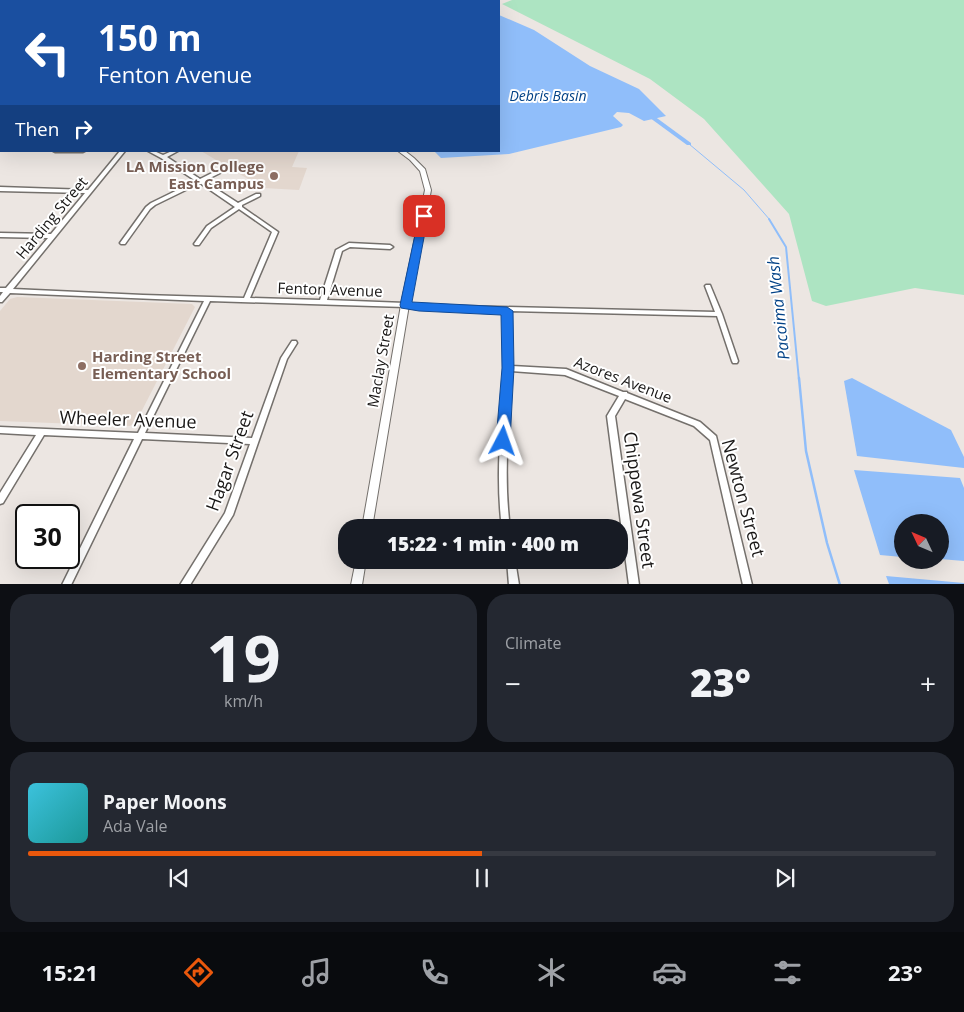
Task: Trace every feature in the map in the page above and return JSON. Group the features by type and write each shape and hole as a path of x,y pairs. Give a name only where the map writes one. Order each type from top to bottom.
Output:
{"street":[{"name":"Harding Street","path":"0,300 122,152"},
{"path":"152,152 239,206 275,232 246,300"},
{"path":"163,157 174,152"},
{"name":"Maclay Street","path":"369,519 428,190 423,170 402,152"},
{"path":"123,243 148,208 158,201 224,169"},
{"path":"0,189 89,192"},
{"path":"197,244 209,227 258,195"},
{"path":"0,235 52,236"},
{"path":"323,302 339,250 349,245 390,247"},
{"path":"708,286 735,361"},
{"name":"Fenton Avenue","path":"0,290 406,305 507,311 719,314"},
{"path":"66,584 208,299"},
{"path":"505,519 502,503 502,460 508,368 507,311"},
{"name":"Hagar Street","path":"184,584 229,514 284,358 294,343"},
{"name":"Azores Avenue","path":"508,368 566,372 697,424"},
{"name":"Chippewa Street","path":"624,394 611,416 634,584"},
{"name":"Newton Street","path":"697,424 713,438 748,584"},
{"name":"Wheeler Avenue","path":"0,430 255,441"},
{"path":"0,500 42,432"},
{"path":"356,584 359,569"},
{"path":"512,569 514,584"}],"shaded area":[{"name":"LA Mission College East Campus","path":"203,152 299,152 292,167 307,168 299,190 263,188"},
{"name":"Harding Street Elementary School","path":"17,297 192,304 195,307 136,422 130,426 0,421 0,311 10,299"}],"green space":[{"path":"512,0 964,0 964,295 915,288 826,306 812,301 789,214 704,119 650,79 502,4"}],"water":[{"name":"Debris Basin","path":"500,15 534,30 590,66 639,89 666,116 644,121 629,113 617,112 613,116 623,125 621,127 509,154 441,158 435,152 500,152"},
{"path":"852,378 951,430 964,457 964,468 857,456 844,381"},
{"path":"854,470 960,478 964,488 964,561 949,560 949,514 894,514 894,556 880,555"},
{"path":"886,576 964,583 964,584 889,584"}],"waterway":[{"name":"Pacoima Wash","path":"648,114 689,144"},
{"name":"Pacoima Wash","path":"689,144 744,190 770,220"},
{"name":"Pacoima Wash","path":"769,219 786,247 799,380"},
{"name":"Pacoima Wash","path":"799,378 806,451 827,543 840,584"}],"place":[{"name":"LA Mission College East Campus","path":"274,176"},
{"name":"Harding Street Elementary School","path":"82,366"}],"route":[{"path":"424,216 417,242 406,305 507,311 508,368 503,441"}]}
